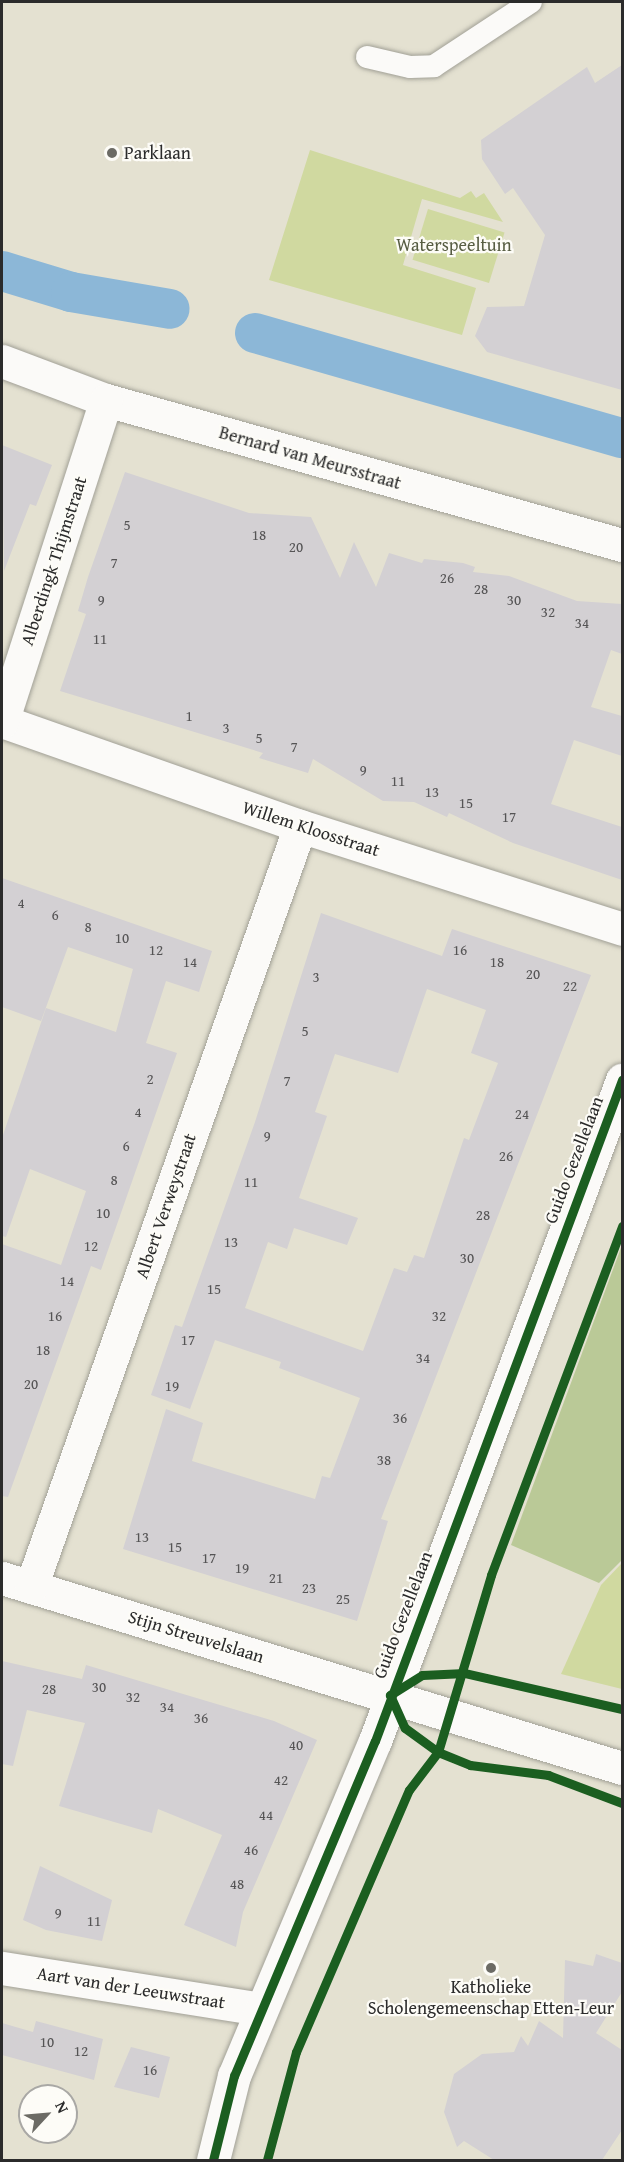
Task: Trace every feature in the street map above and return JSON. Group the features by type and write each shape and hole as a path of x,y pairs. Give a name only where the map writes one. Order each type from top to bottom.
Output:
{"street":[{"name":"Bernard van Meursstraat","path":"2,361 106,400 622,544"},
{"name":"Alberdingk Thijmstraat","path":"2,721 106,400"},
{"name":"Willem Kloosstraat","path":"2,721 300,826 622,929"},
{"name":"Albert Verweystraat","path":"16,1582 300,826"},
{"name":"Guido Gezellelaan","path":"213,2160 234,2076 390,1695 622,1080"},
{"name":"Stijn Streuvelslaan","path":"16,1582 622,1768"},
{"name":"Aart van der Leeuwstraat","path":"2,1968 260,2009"}],"lane":[{"path":"367,57 410,67 434,66 531,2"}],"green space":[{"path":"310,150 460,198 471,191 476,198 484,193 503,222 422,199 403,265 476,288 462,335 269,280"},
{"name":"Waterspeeltuin","path":"428,209 505,232 489,283 413,260"},
{"path":"622,1245 622,1560 599,1583 511,1545"},
{"path":"622,1563 622,1689 561,1674 601,1585"}],"building":[{"path":"622,65 622,390 487,352 475,336 487,307 524,306 545,235 513,188 505,194 482,159 481,140 587,67 595,83"},
{"path":"2,445 52,465 36,506 30,504 4,571"},
{"path":"125,472 249,513 311,517 340,578 354,542 376,587 389,553 422,563 424,559 463,563 475,567 473,572 509,576 577,601 622,604 622,654 611,650 591,707 622,716 622,756 574,740 551,804 622,827 622,880 513,843 449,813 447,817 414,802 383,801 313,759 308,773 259,758 263,753 60,691 86,614 78,611 88,577"},
{"path":"2,878 212,951 199,992 166,981 146,1043 177,1053 101,1270 91,1266 8,1497 2,1496 2,1244 61,1265 86,1191 30,1169 6,1237 2,1236 2,1138 46,1008 116,1032 133,969 68,947 41,1021 2,1007"},
{"path":"321,913 442,956 452,929 591,975 381,1519 388,1521 357,1621 123,1549 166,1409 203,1423 192,1461 315,1499 322,1476 330,1478 360,1398 279,1368 281,1362 215,1340 190,1409 151,1395 175,1325 182,1327 255,1122","holes":["427,989 486,1010 471,1053 498,1063 469,1140 464,1138 424,1258 414,1255 407,1272 394,1268 363,1351 245,1308 268,1242 287,1249 294,1228 347,1245 358,1218 299,1198 327,1116 315,1112 335,1054 398,1073"]},
{"path":"2,1661 82,1679 86,1665 274,1721 317,1740 243,1912 236,1947 184,1925 222,1835 158,1809 152,1833 59,1806 85,1723 27,1710 13,1766 2,1764"},
{"path":"40,1866 112,1900 102,1941 46,1930 23,1920"},
{"path":"596,1954 622,1963 622,1992 596,2033 622,2050 622,2130 602,2160 494,2160 464,2141 457,2147 444,2112 454,2074 482,2054 514,2052 521,2036 528,2046 539,2021 563,2038 565,1960 593,1966"},
{"path":"36,2021 103,2039 94,2080 2,2055 2,2023 33,2032"},
{"path":"131,2047 170,2057 159,2098 114,2087"}],"waterway":[{"path":"2,271 71,292 170,309"},
{"path":"255,333 622,438"}],"cycle path":[{"path":"213,2160 234,2076 375,1741 622,1080"},
{"path":"267,2160 296,2052 409,1790 438,1752 491,1575 622,1226"},
{"path":"622,1709 465,1673 422,1675 390,1695 405,1728 438,1752 470,1765 548,1775 622,1803"}],"place":[{"name":"Parklaan","path":"112,153"},
{"name":"Katholieke Scholengemeenschap Etten-Leur","path":"491,1968"}]}
